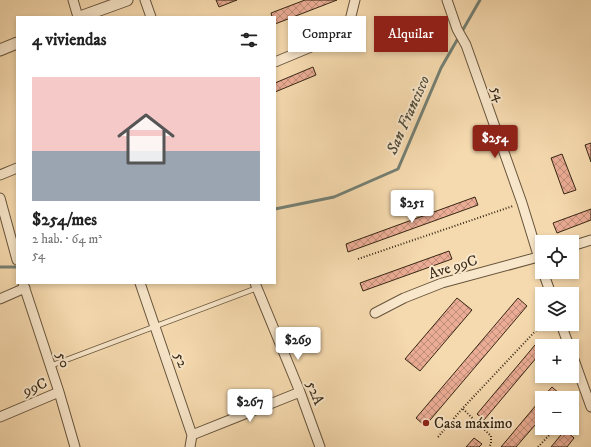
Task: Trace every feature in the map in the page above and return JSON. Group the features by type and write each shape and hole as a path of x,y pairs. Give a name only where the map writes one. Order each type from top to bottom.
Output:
{"street":[{"path":"73,0 79,16"},
{"path":"82,16 127,0"},
{"path":"145,0 151,16"},
{"path":"276,62 334,37 348,28 355,0"},
{"name":"54","path":"447,0 457,29 466,45 535,242"},
{"path":"0,50 16,43"},
{"path":"0,176 16,168"},
{"path":"0,198 16,256"},
{"path":"579,244 591,240"},
{"name":"Ave 99C","path":"374,313 404,298 442,283 535,258"},
{"name":"52","path":"140,284 192,435 190,447"},
{"name":"52A","path":"256,285 300,392 320,447"},
{"path":"0,299 24,286"},
{"name":"50","path":"24,286 59,392 75,447"},
{"path":"579,374 591,407"},
{"name":"99C","path":"0,417 59,392"},
{"path":"192,435 300,392"}],"lane":[{"path":"50,366 155,327 256,285"}],"path":[{"path":"358,259 522,203"},
{"path":"438,437 462,409 535,331"},
{"path":"462,409 491,436 491,444 489,447"},
{"path":"538,447 549,435"}],"building":[{"path":"216,0 237,0 219,7"},
{"path":"305,0 337,0 296,16 288,16 288,19 276,24 276,16 272,16 271,13"},
{"path":"313,67 316,75 276,92 276,83"},
{"path":"591,143 591,162 585,145"},
{"path":"562,154 576,190 564,194 551,158"},
{"path":"475,197 478,205 348,252 346,244"},
{"path":"591,209 591,220 557,233 553,223"},
{"path":"449,251 452,259 363,291 360,283"},
{"path":"457,298 472,310 420,371 405,359"},
{"path":"518,298 527,306 425,426 416,418"},
{"path":"535,345 535,359 484,420 477,414"},
{"path":"552,387 556,391 548,391"},
{"path":"535,406 535,425 516,447 501,447"},
{"path":"561,435 571,435 574,438 567,447 551,447"},
{"path":"474,438 482,444 479,447 466,447"}],"waterway":[{"name":"San Francisco","path":"276,209 334,197 398,169 441,68 480,0"},
{"name":"San Francisco","path":"0,267 16,267"}],"place":[{"name":"Casa máximo","path":"426,423"}]}
